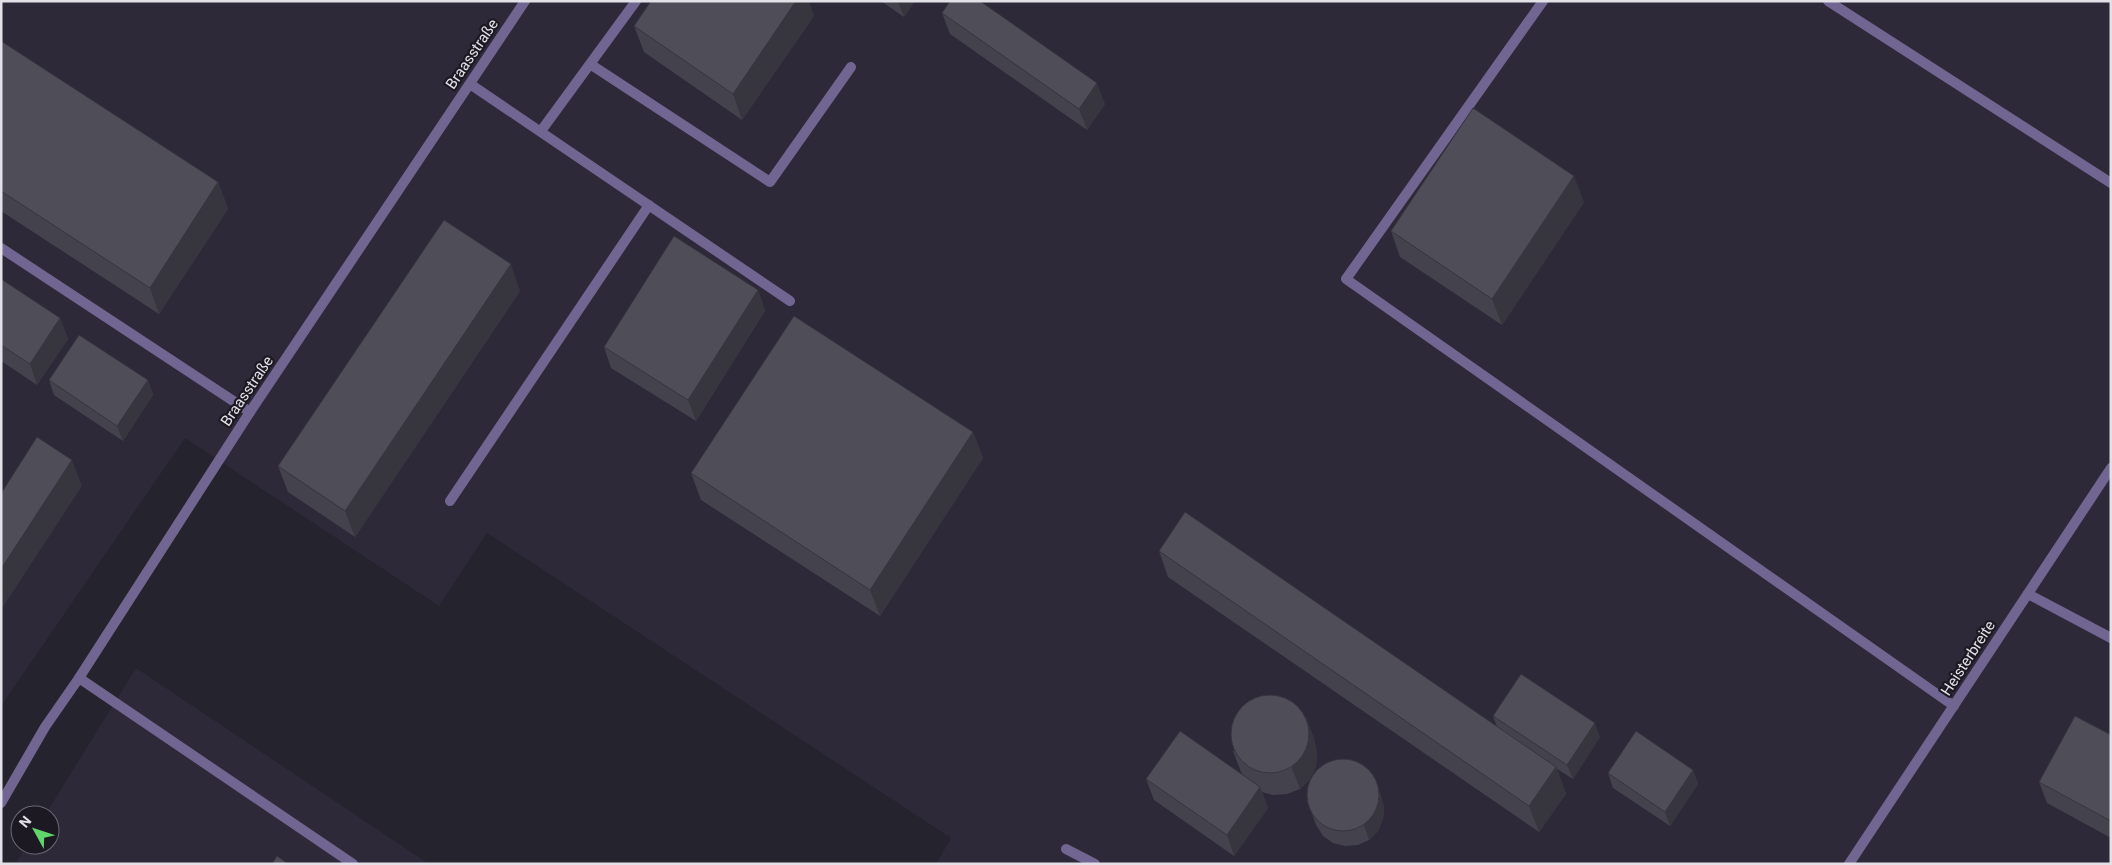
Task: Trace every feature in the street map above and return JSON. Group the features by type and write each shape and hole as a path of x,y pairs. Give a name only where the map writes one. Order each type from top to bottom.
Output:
{"street":[{"name":"Braasstraße","path":"1,803 45,727 79,678 250,412 525,1"},
{"path":"541,131 636,1"},
{"path":"1543,1 1346,279 1954,706"},
{"path":"1828,1 2111,183"},
{"path":"590,64 770,182 851,66"},
{"path":"470,84 790,301"},
{"path":"450,501 649,206"},
{"path":"1,248 250,412"},
{"name":"Heisterbreite","path":"1849,864 2111,468"},
{"path":"2028,594 2111,638"},
{"path":"79,678 353,864"},
{"path":"1066,849 1095,864"}],"shaded area":[{"path":"1,1 2111,1 2111,864 936,864 951,838 487,533 439,606 185,438 1,706"},
{"path":"136,668 429,864 15,864 21,855 60,855 60,805 51,805"}],"building":[{"path":"651,1 796,1 733,94 634,26"},
{"path":"950,1 980,1 1097,83 1079,109 942,13"},
{"path":"1,41 218,182 150,288 1,191"},
{"path":"1473,108 1574,176 1492,299 1391,231"},
{"path":"444,220 511,264 345,511 278,466"},
{"path":"674,236 758,290 688,400 604,347"},
{"path":"1,279 60,318 30,364 1,345"},
{"path":"794,316 973,432 870,590 691,473"},
{"path":"79,335 148,380 117,426 49,380"},
{"path":"37,437 72,460 1,569 1,492"},
{"path":"1185,512 1556,767 1529,806 1159,551"},
{"path":"1521,674 1595,723 1567,765 1493,716"},
{"path":"1262,695 1278,695 1292,701 1303,712 1309,726 1309,742 1303,756 1292,767 1278,773 1262,773 1248,767 1237,756 1231,742 1231,726 1237,712 1248,701"},
{"path":"2075,716 2111,735 2111,821 2039,782"},
{"path":"1180,731 1260,787 1227,835 1146,779"},
{"path":"1636,731 1693,770 1665,812 1608,773"},
{"path":"1343,759 1363,765 1373,775 1379,795 1373,815 1363,825 1343,831 1323,825 1313,815 1307,795 1313,775 1323,765"},
{"path":"277,856 288,864 272,864"}]}
